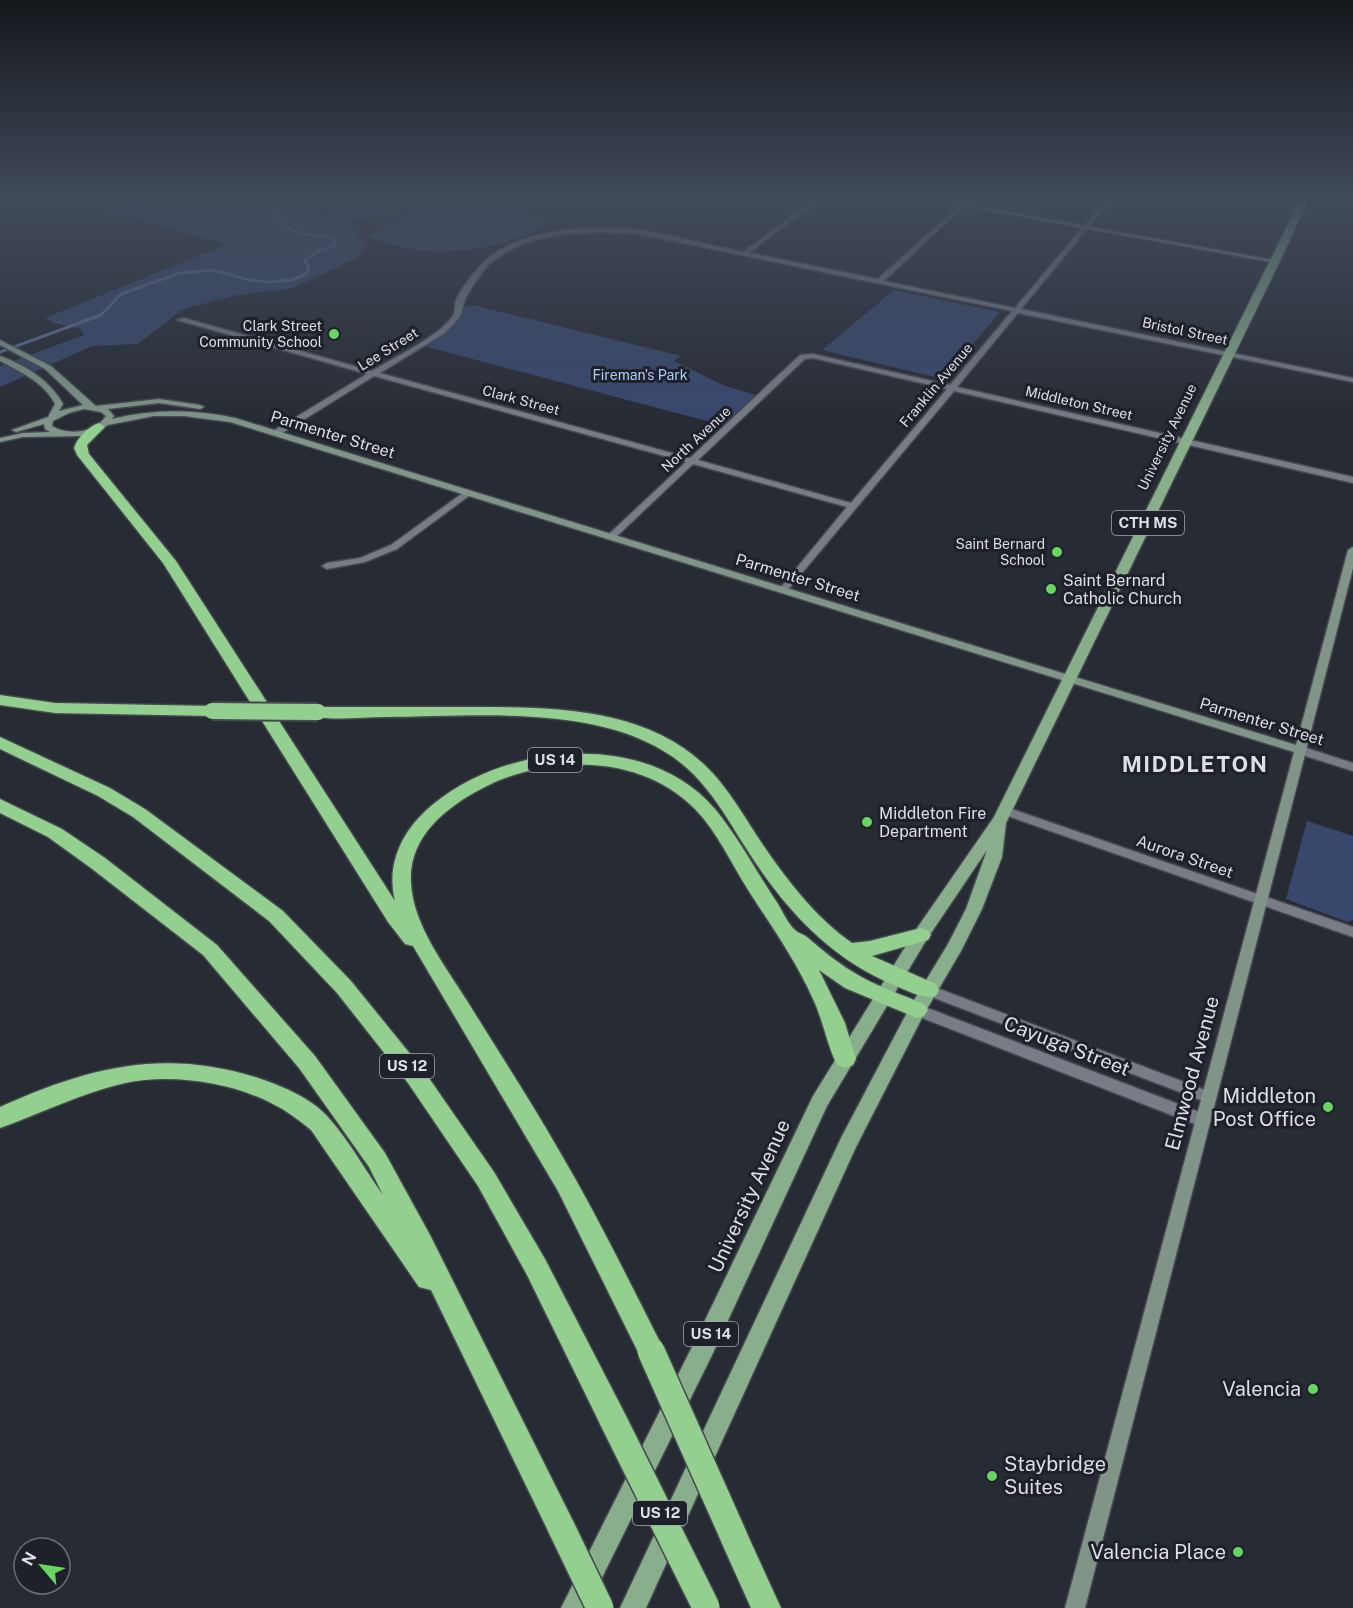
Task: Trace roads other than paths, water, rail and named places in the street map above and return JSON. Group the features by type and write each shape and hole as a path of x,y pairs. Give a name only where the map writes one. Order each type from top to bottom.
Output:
{"highway":[{"path":"102,425 81,444 83,455 169,561 395,917 438,971"},
{"path":"0,700 55,708 568,714 619,724 640,731 677,751 714,783 791,898 848,951 896,977 929,990"},
{"name":"US 12","path":"0,742 104,792 139,813 276,916 344,987 416,1077 486,1179 536,1267 707,1608"},
{"name":"US 14","path":"765,1608 651,1351 566,1184 438,971 408,914 402,888 403,864 412,839 433,813 467,787 505,770 552,760 595,760 620,764 656,776 690,795 708,812 786,931 832,1018 845,1059"},
{"path":"0,805 55,833 98,863 210,950 307,1062 377,1160 421,1243 600,1608"},
{"path":"786,931 827,965 852,982 917,1010"},
{"path":"848,951 876,948 921,935"},
{"path":"0,1118 20,1108 68,1091 137,1072 210,1075 277,1095 319,1123 459,1323"}],"main road":[{"name":"University Avenue","path":"574,1608 699,1358 810,1122 845,1059 921,935 1003,817 1270,273"},
{"name":"University Avenue","path":"633,1608 848,1144 917,1010 956,947 974,909 994,857 1003,817"}],"street":[{"name":"Lee Street","path":"276,434 448,326 460,309 459,301 479,273"},
{"name":"Bristol Street","path":"842,273 1353,380"},
{"path":"880,281 889,273"},
{"name":"Franklin Avenue","path":"784,589 1047,273"},
{"name":"Clark Street","path":"181,320 853,506"},
{"path":"2,343 54,371 84,403 104,410 110,416 102,425"},
{"name":"Middleton Street","path":"800,360 803,357 813,356 1353,480"},
{"path":"3,360 25,371 55,395 59,404 48,427 62,434"},
{"name":"North Avenue","path":"610,537 800,360"},
{"name":"Parmenter Street","path":"0,437 75,408 96,408 149,401 201,406 232,420"},
{"name":"Parmenter Street","path":"0,437 81,433 137,415 171,411 232,420 1353,766"},
{"path":"327,566 362,560 394,547 467,493"},
{"name":"Elmwood Avenue","path":"1075,1608 1353,550"},
{"name":"Aurora Street","path":"1003,817 1353,932"},
{"name":"Cayuga Street","path":"929,990 1208,1097"},
{"name":"Cayuga Street","path":"917,1010 1202,1120"}],"waterway":[{"path":"0,352 101,315 121,294 180,273"},
{"path":"224,273 249,280 270,282 291,280 305,273"}],"place":[{"name":"Clark Street Community School","path":"334,334"},
{"name":"Saint Bernard School","path":"1057,552"},
{"name":"Saint Bernard Catholic Church","path":"1051,589"},
{"name":"Middleton Fire Department","path":"867,822"},
{"name":"Middleton Post Office","path":"1328,1107"},
{"name":"Valencia","path":"1313,1389"},
{"name":"Staybridge Suites","path":"992,1476"},
{"name":"Valencia Place","path":"1238,1552"}],"district":[{"name":"MIDDLETON","path":"1195,764"}],"park label":[{"name":"Fireman's Park","path":"640,375"}]}
